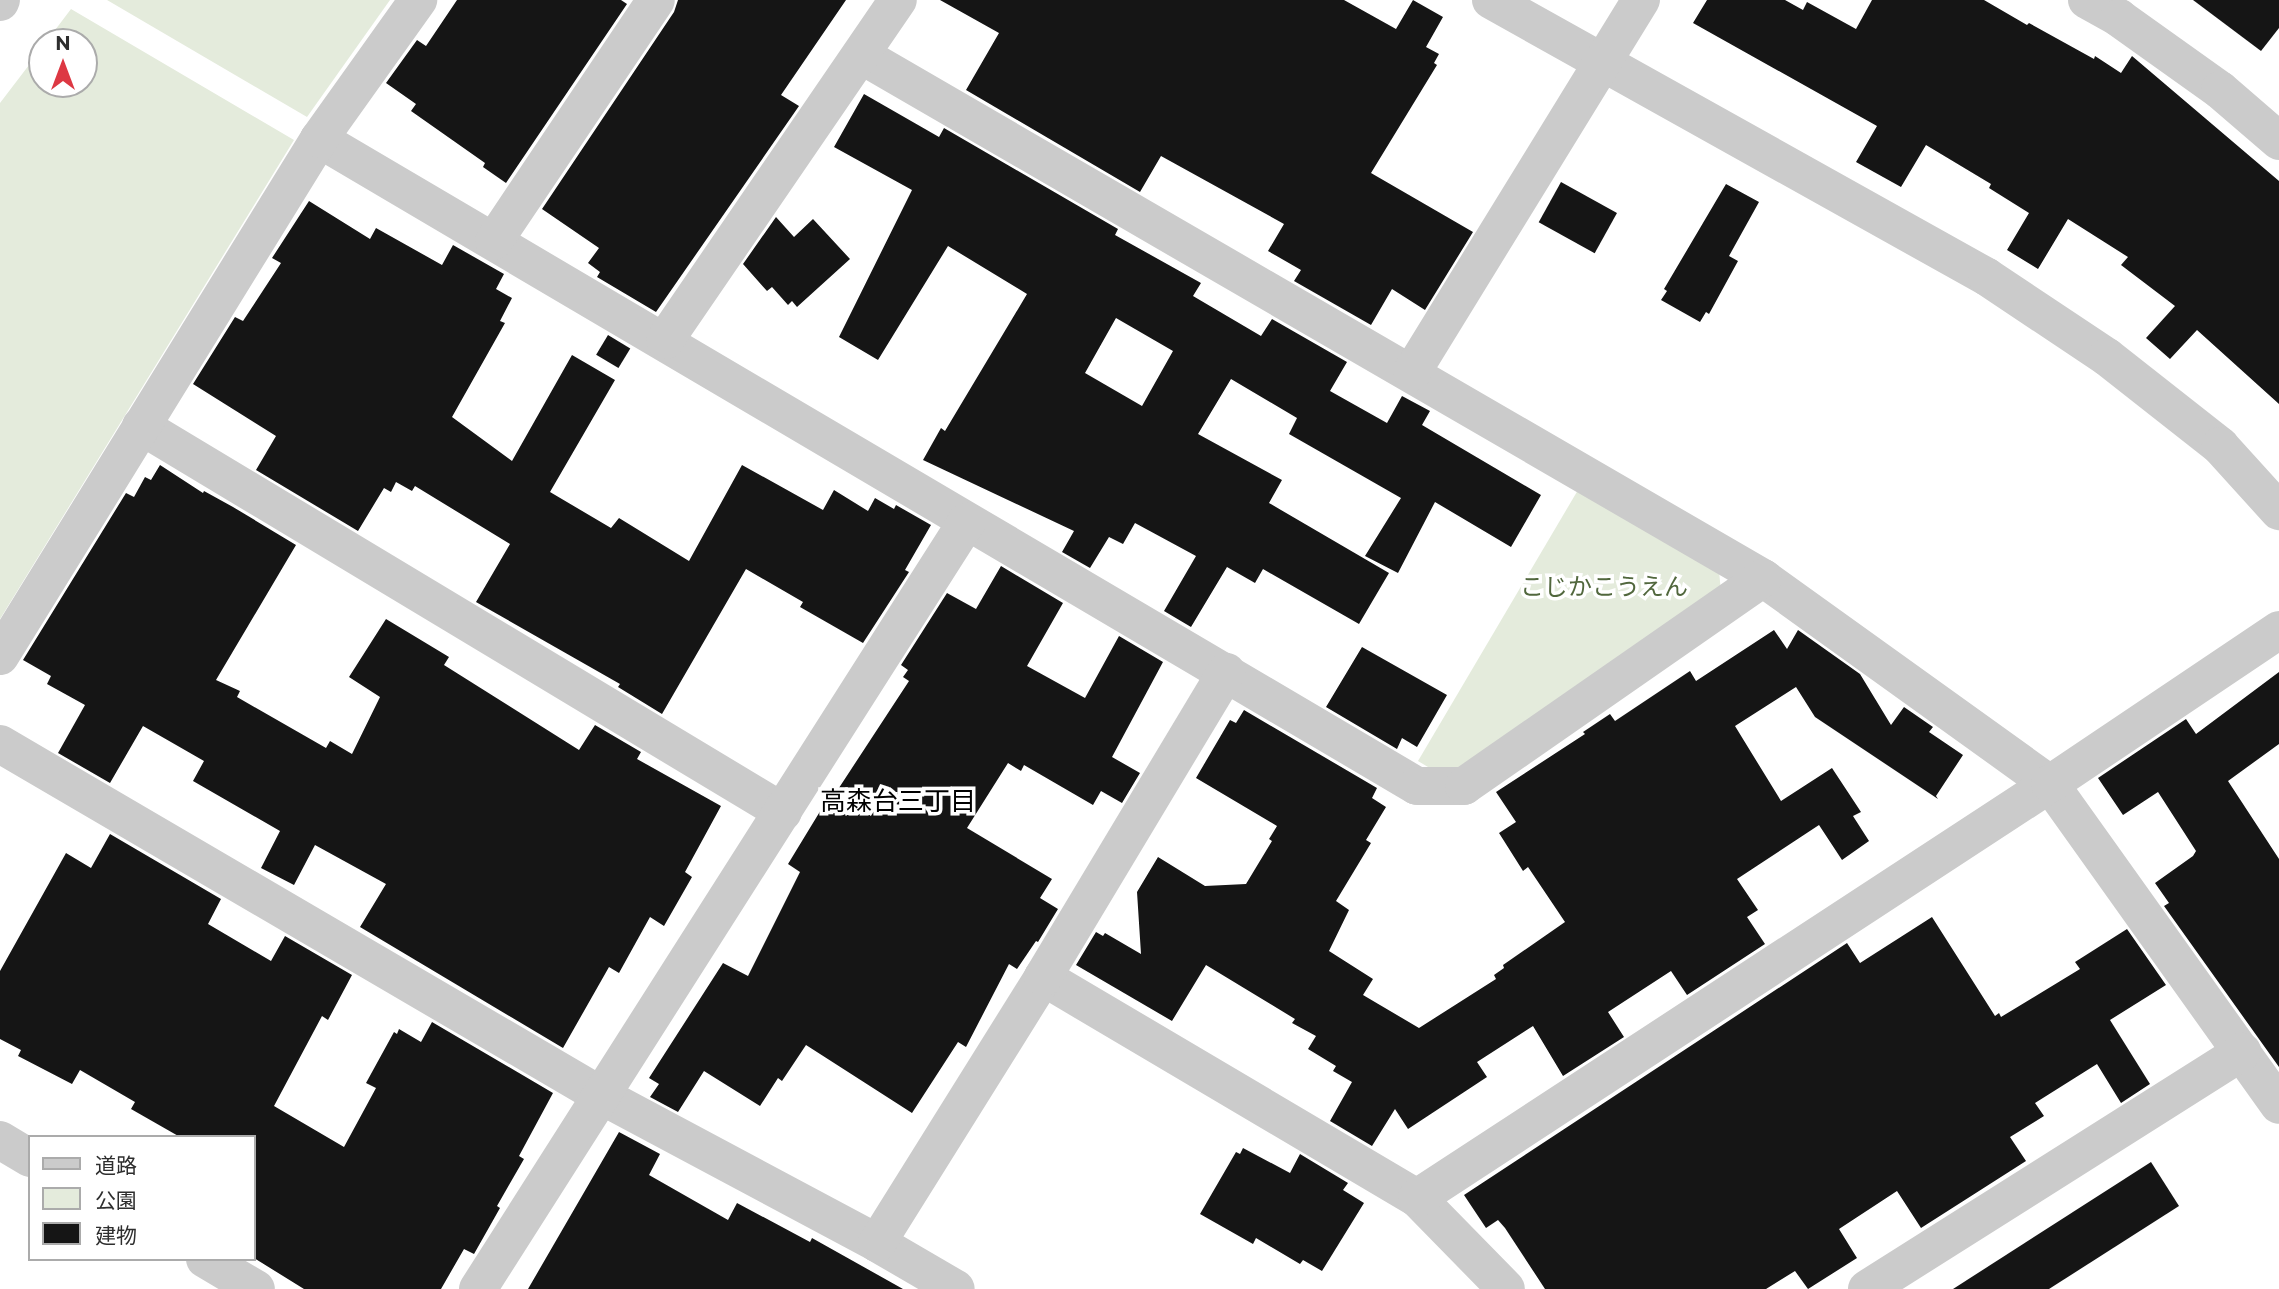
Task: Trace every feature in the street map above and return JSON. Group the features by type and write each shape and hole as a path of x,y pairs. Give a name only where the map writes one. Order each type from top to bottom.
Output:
{"street":[{"path":"0,656 319,139 418,0"},
{"path":"494,241 656,0"},
{"path":"665,340 898,0"},
{"path":"1491,0 1987,277 2107,357 2209,438 2279,510"},
{"path":"1412,372 1641,0"},
{"path":"2087,0 2119,18 2220,90 2279,141"},
{"path":"861,55 1412,372 1763,578 2050,784 2279,1105"},
{"path":"319,139 665,340 1417,786 1465,786 1763,578"},
{"path":"141,426 783,812"},
{"path":"478,1289 967,521"},
{"path":"1417,1198 2050,784 2279,630"},
{"path":"877,1243 1043,977 1226,673"},
{"path":"0,744 602,1096 877,1243 956,1289"},
{"path":"1043,977 1417,1198 1506,1289"},
{"path":"1867,1289 2242,1052"},
{"path":"0,1140 28,1157"},
{"path":"208,1261 256,1289"}],"green space":[{"path":"107,0 390,0 307,117"},
{"path":"71,9 294,140 0,619 0,103 28,66 28,98 98,98 98,28 57,28"},
{"name":"こじかこうえん","path":"1578,490 1719,571 1721,592 1453,771 1433,770 1418,761"}],"building":[{"path":"457,0 621,0 627,4 506,183 483,167 485,163 411,111 416,104 386,83 417,40 426,46"},
{"path":"678,0 846,0 781,95 799,106 656,312 597,277 600,272 588,263 599,248 542,209 674,12"},
{"path":"940,0 1344,0 1396,29 1413,0 1443,17 1426,47 1439,54 1434,63 1437,65 1371,173 1473,232 1425,310 1392,289 1371,325 1294,281 1301,270 1268,251 1284,224 1161,156 1140,192 966,90 999,33"},
{"path":"1707,0 1785,0 1803,10 1807,2 1856,29 1872,0 1984,0 2094,59 2095,56 2121,73 2132,56 2279,181 2279,404 2197,330 2170,359 2146,338 2175,306 2121,265 2128,257 2068,219 2038,269 2007,250 2029,213 1989,188 1991,184 1926,145 1901,187 1856,162 1877,126 1693,23"},
{"path":"2193,0 2279,0 2279,28 2261,51"},
{"path":"864,94 939,137 944,128 1118,229 1115,235 1201,283 1193,296 1261,336 1272,319 1347,362 1330,391 1387,423 1402,396 1430,411 1422,425 1541,495 1511,547 1435,502 1398,573 1365,556 1401,498 1289,434 1297,418 1231,379 1198,434 1282,480 1269,503 1389,573 1359,624 1263,569 1255,583 1227,567 1191,627 1164,611 1196,556 1135,523 1123,544 1109,537 1090,568 1062,552 1074,531 923,460 941,428 945,431 1027,294 948,246 878,360 839,337 912,190 834,147","holes":["1116,318 1173,351 1142,406 1085,373"]},
{"path":"1561,182 1617,213 1595,253 1539,222"},
{"path":"1726,184 1759,202 1729,256 1738,261 1709,314 1706,312 1700,322 1661,300 1667,291 1664,289"},
{"path":"309,201 370,239 376,228 442,265 453,245 504,274 496,289 512,298 500,321 505,323 452,417 512,461 572,355 615,380 550,492 611,528 619,518 689,561 742,465 823,510 834,490 868,511 875,498 894,509 896,505 931,525 905,570 909,572 863,643 800,607 803,602 746,569 662,714 618,687 620,684 476,602 510,544 415,486 412,491 396,482 391,492 384,488 358,531 256,470 276,436 193,384 235,317 243,321 281,263 272,258"},
{"path":"776,217 794,237 813,219 850,259 797,307 792,301 788,305 772,287 767,291 743,264"},
{"path":"608,335 630,348 618,368 596,355"},
{"path":"160,465 203,493 204,491 233,507 296,545 216,680 240,691 237,697 326,748 330,741 352,754 380,697 349,677 386,619 449,657 444,665 579,750 595,725 641,752 637,759 721,806 685,872 692,877 664,926 650,917 619,973 609,967 563,1048 360,927 386,884 315,845 294,885 261,868 280,831 193,781 204,761 143,726 110,783 58,753 85,705 47,684 51,676 23,660 126,493 134,497 145,477 151,480"},
{"path":"1001,566 1063,603 1027,666 1085,698 1119,636 1163,662 1112,757 1140,773 1122,803 1101,791 1093,805 1024,765 1021,771 1008,763 967,828 1052,879 1040,898 1058,909 1038,942 1036,941 1017,969 1009,964 966,1047 958,1042 912,1113 806,1045 782,1081 778,1078 760,1106 704,1071 678,1112 650,1097 659,1084 649,1078 723,963 748,976 800,872 788,864 830,795 833,797 909,681 903,677 908,670 901,665 947,593 976,609"},
{"path":"1774,630 1787,649 1798,630 1860,674 1891,725 1904,707 1933,727 1929,732 1963,755 1936,796 1938,799 1815,717 1796,687 1735,726 1781,801 1832,768 1861,812 1853,816 1869,841 1842,860 1819,825 1737,879 1758,910 1747,917 1765,944 1687,995 1671,971 1608,1012 1624,1037 1563,1076 1533,1026 1477,1062 1487,1077 1408,1129 1395,1109 1372,1146 1330,1121 1352,1082 1333,1071 1336,1066 1308,1049 1316,1036 1292,1023 1295,1019 1206,965 1172,1021 1076,965 1096,932 1103,936 1105,933 1141,954 1137,892 1158,857 1205,886 1246,884 1272,841 1269,839 1277,826 1196,778 1230,720 1236,723 1244,710 1377,788 1372,798 1386,807 1366,840 1371,843 1336,901 1349,910 1329,951 1373,979 1363,995 1419,1028 1496,979 1494,975 1504,968 1503,965 1565,922 1528,867 1523,871 1499,833 1516,822 1496,792 1585,734 1583,732 1610,714 1615,721 1690,671 1696,681"},
{"path":"1362,647 1447,695 1417,747 1402,738 1397,749 1326,707"},
{"path":"2279,672 2279,744 2228,781 2279,859 2279,1067 2164,906 2169,903 2155,883 2196,851 2158,792 2123,815 2098,778 2186,719 2196,734"},
{"path":"110,834 221,899 208,924 271,961 285,936 352,975 328,1020 322,1016 274,1106 344,1147 376,1088 366,1083 394,1032 397,1034 399,1029 421,1042 432,1022 553,1093 519,1156 524,1159 497,1206 500,1208 474,1254 464,1249 441,1289 304,1289 256,1259 256,1135 176,1135 131,1109 135,1102 80,1070 72,1084 18,1056 21,1050 0,1039 0,971 66,853 91,868"},
{"path":"1932,917 1995,1016 1999,1013 2001,1017 2080,969 2075,962 2127,929 2166,985 2110,1020 2150,1084 2121,1103 2097,1064 2035,1103 2044,1116 2010,1137 2026,1161 1921,1228 1897,1191 1839,1229 1857,1258 1808,1289 1795,1271 1766,1289 1545,1289 1505,1228 1498,1220 1486,1228 1464,1195 1847,943 1860,963"},
{"path":"619,1132 660,1154 649,1175 728,1220 737,1203 810,1242 812,1238 903,1289 528,1289"},
{"path":"1243,1148 1290,1173 1300,1154 1348,1183 1343,1190 1364,1203 1322,1271 1303,1260 1300,1264 1256,1238 1253,1244 1200,1214 1236,1152 1240,1154"},
{"path":"2151,1162 2179,1206 2049,1289 1953,1289"}],"district":[{"name":"高森台三丁目","path":"898,802"}]}
